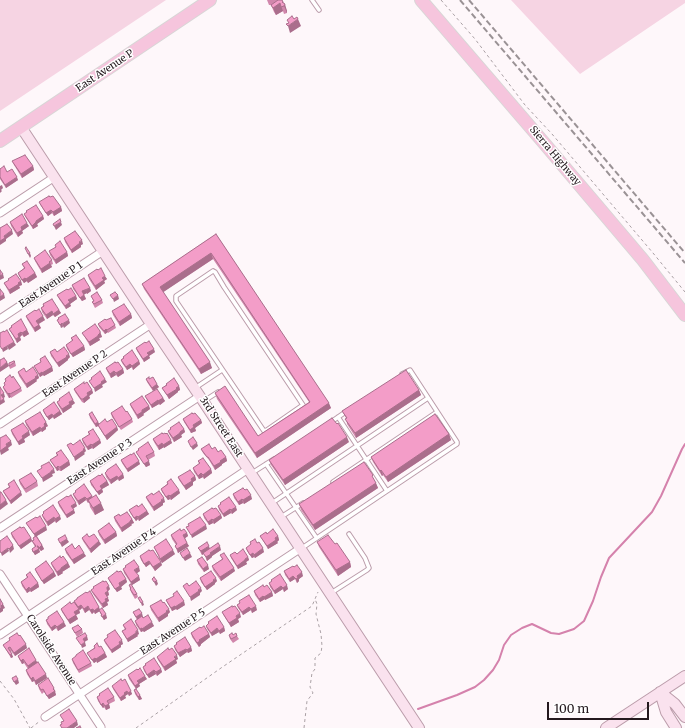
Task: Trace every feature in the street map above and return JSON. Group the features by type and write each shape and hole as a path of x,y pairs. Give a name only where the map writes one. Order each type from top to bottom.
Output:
{"main road":[{"name":"East Avenue P","path":"0,141 210,0"},
{"name":"Sierra Highway","path":"421,0 643,260 685,315"}],"street":[{"name":"3rd Street East","path":"21,127 53,178 200,395 419,728"},
{"path":"0,213 53,178"},
{"name":"East Avenue P 1","path":"0,319 102,251"},
{"name":"East Avenue P 2","path":"0,424 151,324"},
{"name":"East Avenue P 3","path":"0,528 200,395"},
{"name":"East Avenue P 4","path":"0,635 250,471"},
{"name":"East Avenue P 5","path":"45,717 300,548"},
{"name":"Carolside Avenue","path":"0,574 101,727"},
{"path":"606,728 685,676"},
{"path":"660,692 676,704 685,717"},
{"path":"660,692 666,712 676,728"}],"lane":[{"path":"312,0 320,10"},
{"path":"213,271 303,406 264,431 222,370 175,298 213,271"},
{"path":"200,395 222,370"},
{"path":"300,548 457,444 410,370 400,376"},
{"path":"225,387 231,383"},
{"path":"200,395 220,391"},
{"path":"271,504 428,398"},
{"path":"324,426 350,409"},
{"path":"328,486 437,412"},
{"path":"338,417 387,491"},
{"path":"250,471 266,464 279,455"},
{"path":"266,464 316,537"},
{"path":"280,518 309,499"},
{"path":"330,594 369,568 365,558 349,534"}],"path":[{"path":"441,0 475,40 525,104 685,292"},
{"path":"136,728 312,606 324,583"},
{"path":"304,728 307,701 313,694 310,687 312,673 315,669 315,658 321,653 322,646 321,634 316,614 317,604 315,598"},
{"path":"0,681 14,699 30,728 45,717"}],"shaded area":[{"path":"0,0 166,0 0,111"},
{"path":"511,0 685,0 685,3 580,74"}],"building":[{"path":"278,0 282,0 285,4 284,6 281,7 280,3 273,8 271,5"},
{"path":"292,16 294,19 297,17 298,19 288,26 286,24 289,23 287,20"},
{"path":"25,155 33,166 21,174 12,161"},
{"path":"4,166 7,172 12,169 17,177 5,185 0,177 0,169"},
{"path":"49,196 53,196 61,207 53,212 51,210 46,213 39,202"},
{"path":"36,205 43,216 32,226 24,214"},
{"path":"22,214 27,223 21,227 22,230 17,233 10,222"},
{"path":"60,219 61,222 54,226 53,224"},
{"path":"7,224 12,230 0,241 0,228"},
{"path":"75,231 82,240 71,250 64,238"},
{"path":"216,234 329,403 255,453 215,393 225,386 258,436 310,402 211,253 160,287 210,362 199,369 142,284"},
{"path":"60,241 67,252 55,260 49,251 56,247 55,245"},
{"path":"26,247 30,253 28,254 25,248"},
{"path":"45,250 52,260 41,269 34,258"},
{"path":"27,261 35,273 22,280 18,273 25,268 22,264"},
{"path":"101,268 105,276 102,278 104,280 95,286 88,275"},
{"path":"16,274 21,281 9,290 4,283"},
{"path":"84,278 90,288 82,291 84,295 80,298 72,285"},
{"path":"71,288 76,296 68,300 70,302 65,306 57,295"},
{"path":"0,289 4,294 0,297"},
{"path":"97,292 102,300 94,304 91,296"},
{"path":"115,292 118,295 113,299 110,295"},
{"path":"52,299 59,310 53,314 52,311 46,315 41,308 44,306 43,304"},
{"path":"124,304 131,314 119,322 112,311"},
{"path":"39,309 43,316 36,321 39,325 34,328 26,316"},
{"path":"65,314 69,320 60,325 57,320"},
{"path":"111,318 115,325 104,331 98,324 105,319"},
{"path":"21,319 27,330 18,334 19,337 16,339 9,329"},
{"path":"95,324 100,333 89,342 82,333"},
{"path":"7,330 14,342 2,349 0,346 0,333"},
{"path":"76,335 84,346 71,354 66,345 73,340 71,338"},
{"path":"149,341 154,349 147,353 149,355 143,359 136,348"},
{"path":"64,347 69,354 57,363 50,352 55,349 57,352"},
{"path":"132,350 139,361 132,366 130,364 126,367 121,360"},
{"path":"45,356 52,367 39,374 34,366 41,362 40,359"},
{"path":"4,358 7,362 0,368 0,360"},
{"path":"15,362 9,366 9,363"},
{"path":"115,362 118,362 123,369 116,373 114,371 110,374 106,368"},
{"path":"33,367 38,375 26,384 18,372 24,368 26,372"},
{"path":"406,370 419,390 355,433 345,419 347,418 342,411"},
{"path":"100,371 105,379 94,388 89,381"},
{"path":"10,375 12,378 13,376 21,388 8,394 3,387 6,381 5,379"},
{"path":"149,377 149,379 153,377 157,384 152,388 146,379"},
{"path":"174,378 179,386 167,395 162,388"},
{"path":"84,382 84,384 87,382 92,390 87,393 88,395 81,399 74,389"},
{"path":"0,387 4,393 1,395 4,399 0,401"},
{"path":"157,389 163,398 151,405 145,396"},
{"path":"69,392 73,400 62,409 57,402"},
{"path":"142,396 149,406 137,415 130,404"},
{"path":"54,402 60,411 53,416 52,414 47,417 43,410"},
{"path":"122,406 132,419 119,427 111,413"},
{"path":"40,412 46,422 44,424 45,426 32,432 25,421"},
{"path":"92,412 98,422 95,424 89,414"},
{"path":"192,413 195,413 201,420 193,425 194,427 190,430 183,419"},
{"path":"435,414 449,434 386,477 371,457"},
{"path":"332,418 337,424 338,423 347,437 283,480 269,460"},
{"path":"105,419 107,422 112,419 117,427 105,436 98,425"},
{"path":"179,422 184,429 173,438 168,431"},
{"path":"23,423 29,431 22,436 23,438 18,442 11,430"},
{"path":"93,429 100,440 87,447 82,439 90,434 88,432"},
{"path":"162,433 167,433 171,440 158,446 153,439"},
{"path":"6,435 11,441 0,451 0,438"},
{"path":"193,437 197,443 191,447 188,441"},
{"path":"80,440 85,448 74,457 67,445 71,443 73,445"},
{"path":"148,442 154,452 146,456 149,461 144,464 136,452"},
{"path":"209,444 212,449 215,447 218,452 221,450 226,457 214,466 201,449"},
{"path":"61,450 69,461 56,468 50,460 58,455 56,453"},
{"path":"134,453 139,461 127,469 121,460"},
{"path":"203,458 211,469 203,475 201,473 198,476 193,468 200,463 198,461"},
{"path":"49,462 54,469 42,478 37,471 42,468 41,466"},
{"path":"364,462 373,475 372,476 376,483 313,525 299,504"},
{"path":"116,464 123,474 118,478 117,476 110,480 105,473"},
{"path":"190,470 195,476 191,479 192,481 184,486 178,477"},
{"path":"31,473 37,481 25,489 19,480"},
{"path":"102,474 107,481 100,486 102,489 97,492 90,481"},
{"path":"171,479 179,490 166,497 161,489 168,484 167,482"},
{"path":"14,480 21,492 10,501 3,491 10,487 8,484"},
{"path":"84,484 92,496 87,499 85,497 78,501 73,494"},
{"path":"243,488 245,490 247,489 251,495 238,502 233,494"},
{"path":"159,491 164,498 153,507 146,497"},
{"path":"0,492 6,500 0,505"},
{"path":"71,495 76,503 71,506 74,510 66,515 58,502"},
{"path":"96,495 101,503 93,508 88,500"},
{"path":"229,497 236,507 223,514 218,506"},
{"path":"142,504 147,511 134,518 129,510"},
{"path":"53,505 60,516 55,519 54,517 47,522 42,515 44,513 43,512"},
{"path":"212,508 216,508 221,515 208,522 203,514"},
{"path":"127,512 132,519 121,528 114,517 119,514 120,516"},
{"path":"40,516 46,526 34,534 26,523"},
{"path":"200,517 206,525 191,535 186,527 189,526 188,524"},
{"path":"109,523 116,532 104,540 98,531"},
{"path":"20,527 24,527 31,538 19,546 11,533"},
{"path":"180,529 181,531 184,529 187,533 183,535 187,543 177,549 175,546 177,544 171,535"},
{"path":"273,529 278,536 275,538 276,540 267,546 260,536 266,532 267,534"},
{"path":"87,534 89,537 94,534 99,541 90,549 82,538"},
{"path":"65,535 67,539 60,543 58,539"},
{"path":"328,535 335,544 337,543 350,562 336,570 317,542"},
{"path":"7,536 13,545 1,553 0,541"},
{"path":"36,536 42,545 39,548 37,546 39,549 33,552 32,549 36,546 32,541"},
{"path":"166,539 173,550 160,559 154,547"},
{"path":"255,539 263,548 254,555 253,553 250,555 246,548 251,544 250,542"},
{"path":"207,542 209,546 201,551 198,548"},
{"path":"218,543 220,546 206,557 203,553"},
{"path":"72,544 75,549 79,545 84,553 72,560 65,549"},
{"path":"187,548 190,553 183,558 180,553"},
{"path":"243,549 248,557 237,566 230,555 235,552 237,554"},
{"path":"149,550 153,550 161,562 153,567 149,561 144,564 140,556"},
{"path":"224,553 234,568 220,577 212,566 223,559 220,555"},
{"path":"60,556 61,558 63,556 68,563 57,572 51,563"},
{"path":"202,557 208,565 203,569 197,560"},
{"path":"134,560 139,567 134,570 139,576 131,582 123,569"},
{"path":"46,561 54,572 42,581 35,569"},
{"path":"297,565 302,572 297,576 298,578 296,579 293,576 289,579 284,571"},
{"path":"117,571 121,571 126,579 119,583 120,586 115,589 108,578"},
{"path":"211,571 216,578 205,587 200,578"},
{"path":"30,572 38,583 26,590 21,582 28,577 26,575"},
{"path":"280,574 287,585 283,588 281,586 274,591 269,583"},
{"path":"154,577 157,581 154,582 152,579"},
{"path":"103,581 106,581 109,586 107,587 108,591 105,593 108,598 105,599 106,601 102,604 91,590"},
{"path":"196,581 201,588 190,597 183,586 187,583 189,586"},
{"path":"131,584 137,594 134,595 130,589 131,588 129,585"},
{"path":"263,585 264,587 267,585 272,592 259,599 254,591"},
{"path":"90,591 99,607 94,611 93,609 90,610 88,606 84,609 81,605 78,607 74,601 86,592 87,593"},
{"path":"177,591 184,601 171,608 166,600 174,596 173,594"},
{"path":"249,595 256,606 251,609 249,607 242,612 237,605 240,603 239,601"},
{"path":"140,597 143,602 141,603 138,598"},
{"path":"0,599 3,604 0,609"},
{"path":"161,600 169,609 158,618 150,606"},
{"path":"70,602 71,604 74,602 79,609 74,612 76,615 68,620 61,609"},
{"path":"232,606 235,606 240,613 236,616 237,618 229,623 222,612"},
{"path":"102,608 106,614 102,617 99,610"},
{"path":"139,609 142,613 136,617 133,612"},
{"path":"57,611 64,622 57,627 55,625 51,628 46,620"},
{"path":"148,615 152,622 140,629 135,621 142,616 143,618"},
{"path":"217,616 224,627 219,631 217,628 211,633 206,626 209,623 208,622"},
{"path":"131,619 138,630 127,639 122,631 126,629 123,625"},
{"path":"78,625 82,629 75,633 72,628"},
{"path":"204,626 209,634 197,643 191,633"},
{"path":"115,630 122,640 119,642 120,644 111,650 104,640 108,637 107,635"},
{"path":"17,633 26,644 14,653 10,647 8,648 12,654 10,655 3,645 10,640 9,638"},
{"path":"85,633 87,636 83,639 85,642 81,645 76,638"},
{"path":"232,633 233,635 236,633 237,636 231,639 229,635"},
{"path":"185,637 191,647 178,653 174,646"},
{"path":"97,643 99,647 101,646 105,653 92,660 87,653 95,648 94,646"},
{"path":"29,648 36,660 28,666 23,659 21,661 18,656"},
{"path":"168,648 169,650 172,648 177,655 174,657 176,659 164,667 157,657"},
{"path":"83,650 91,663 78,670 72,659"},
{"path":"154,658 161,669 156,672 154,670 147,675 143,667"},
{"path":"38,662 46,674 35,681 33,677 31,679 26,670"},
{"path":"140,668 145,676 137,681 139,683 135,686 128,675"},
{"path":"16,676 18,679 14,682 12,678"},
{"path":"48,678 55,691 47,696 43,689 41,690 38,685"},
{"path":"121,679 122,681 125,679 131,691 128,693 127,691 120,698 112,686"},
{"path":"108,688 114,697 107,701 109,704 105,706 103,703 101,705 97,697"},
{"path":"136,689 140,695 138,697 134,690"},
{"path":"69,709 77,721 67,728 62,728 60,725 62,724 61,722 64,721 60,715"}],"waterway":[{"path":"418,709 457,695 475,687 484,680 493,670 499,660 504,645 511,635 522,628 532,624 551,633 559,634 574,629 584,621 609,558 652,512 685,444"}],"railway":[{"path":"460,0 685,263"},
{"path":"469,0 685,253"}]}
